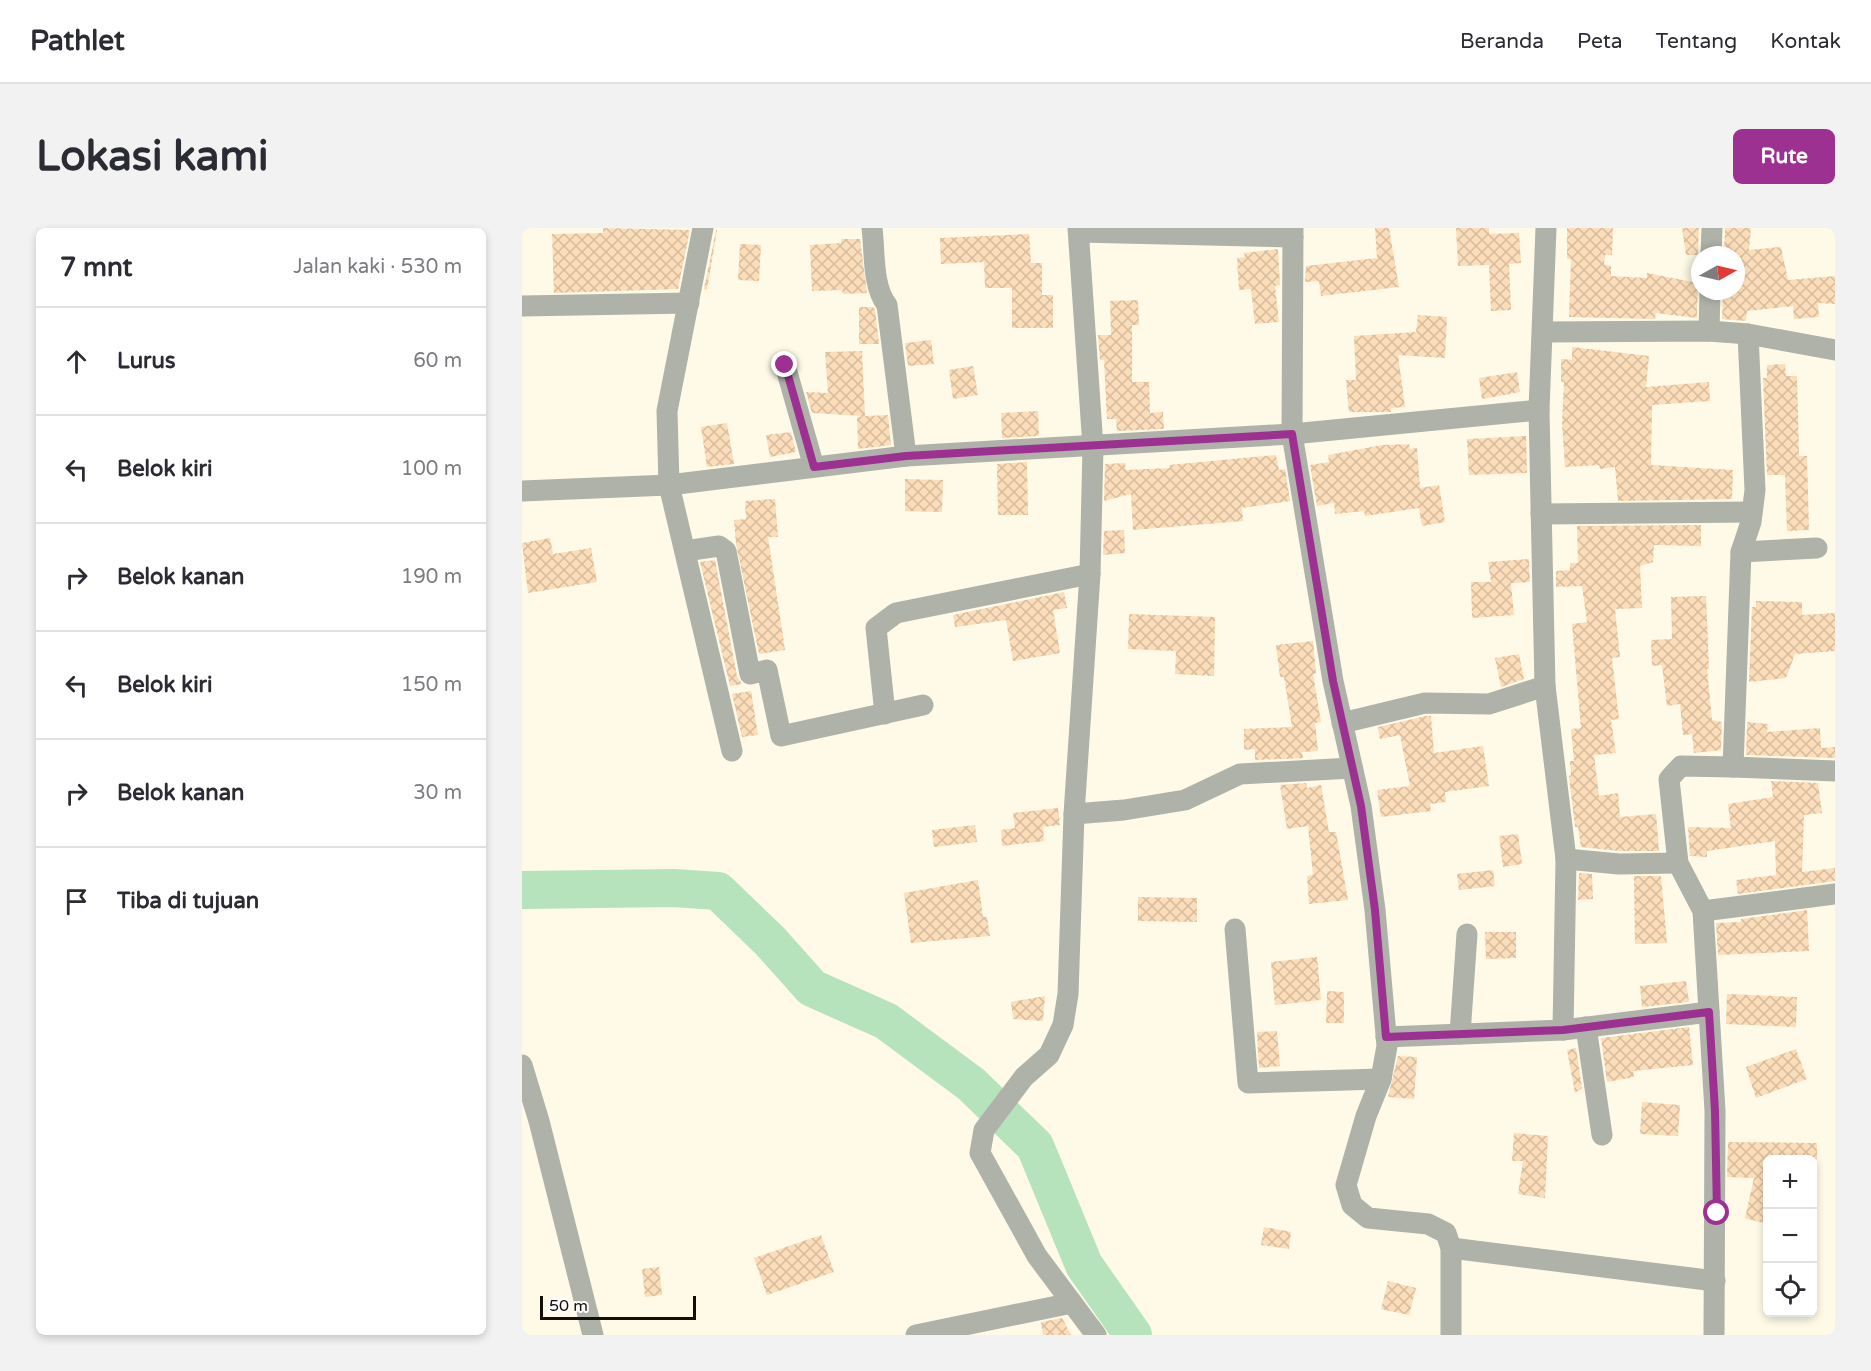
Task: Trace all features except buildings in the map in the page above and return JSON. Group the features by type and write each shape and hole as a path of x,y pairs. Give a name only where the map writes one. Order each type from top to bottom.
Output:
{"street":[{"path":"703,228 667,411 669,485 732,751"},
{"path":"872,228 878,280 883,299 887,304 906,456"},
{"path":"1546,228 1544,332 1539,411 1541,514 1545,686 1566,859 1563,1030"},
{"path":"1711,246 1712,228"},
{"path":"1096,1335 1036,1256 980,1153 984,1130 1015,1089 1049,1055 1063,1025 1068,994 1074,814 1090,574 1093,447 1078,230 1293,232 1292,434 1342,723 1361,806 1375,910 1386,1037 1381,1079 1366,1116 1346,1185 1352,1205 1368,1218 1428,1224 1446,1233 1451,1248 1451,1335"},
{"path":"1709,332 1710,300"},
{"path":"522,306 689,303"},
{"path":"1544,332 1748,334 1835,350"},
{"path":"1733,767 1741,552 1752,512 1755,490 1748,334"},
{"path":"785,365 814,467"},
{"path":"522,491 669,485 906,456 1292,434 1539,411"},
{"path":"1541,514 1752,512"},
{"path":"686,551 719,546 726,551 750,674 767,670 781,736 923,705"},
{"path":"1741,552 1817,548"},
{"path":"885,714 876,628 896,613 1090,574"},
{"path":"1342,723 1425,703 1489,704 1545,686"},
{"path":"1714,1335 1715,1111 1703,911 1678,863 1669,779 1673,772 1681,766 1835,771"},
{"path":"1074,814 1124,810 1185,800 1240,774 1352,768"},
{"path":"1566,859 1619,864 1678,863"},
{"path":"1703,911 1835,894"},
{"path":"1235,929 1248,1083 1381,1079"},
{"path":"1460,1034 1467,934"},
{"path":"1386,1037 1563,1030 1709,1012"},
{"path":"1586,1027 1602,1135"},
{"path":"522,1065 539,1120 593,1335"},
{"path":"1451,1248 1715,1281"},
{"path":"915,1335 1072,1303"}],"waterway":[{"path":"522,890 674,888 718,891 770,941 812,988 886,1021 971,1084 1035,1146 1084,1265 1133,1335"}],"route":[{"path":"785,365 814,467 906,456 1292,434 1333,681 1361,806 1382,974 1386,1037 1563,1030 1709,1012 1715,1111 1717,1213"}]}
